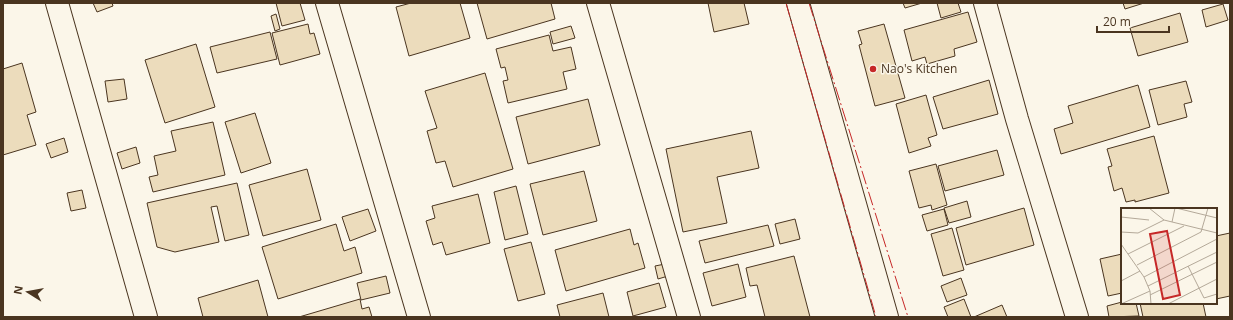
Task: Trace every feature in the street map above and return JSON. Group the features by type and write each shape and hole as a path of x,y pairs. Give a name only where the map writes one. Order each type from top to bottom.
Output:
{"street":[{"path":"57,3 146,317"},
{"path":"327,3 419,317"},
{"path":"598,3 689,317"},
{"path":"798,3 887,317"},
{"path":"985,3 1017,119 1077,317"}],"building":[{"path":"93,3 112,3 113,6 97,12"},
{"path":"276,3 300,3 305,20 282,26"},
{"path":"411,3 460,3 470,38 409,56 396,7"},
{"path":"477,3 551,3 555,19 487,39"},
{"path":"708,3 744,3 749,24 714,32"},
{"path":"903,3 922,3 905,8"},
{"path":"937,3 958,3 961,12 941,18"},
{"path":"1123,3 1144,3 1125,9"},
{"path":"1223,4 1228,20 1206,27 1202,10"},
{"path":"968,12 977,42 954,49 955,56 927,64 925,57 912,61 904,30"},
{"path":"1180,13 1188,42 1138,56 1130,28"},
{"path":"276,14 280,29 275,31 271,16"},
{"path":"308,24 310,34 314,33 320,54 280,65 272,33"},
{"path":"884,24 905,98 875,106 859,45 862,44 858,31"},
{"path":"571,26 575,38 553,44 550,32"},
{"path":"270,32 277,59 217,73 210,47"},
{"path":"549,35 553,51 571,47 576,69 563,72 567,89 508,103 503,81 508,80 505,67 501,68 496,49"},
{"path":"196,44 215,107 165,123 145,60"},
{"path":"22,63 36,112 27,115 36,145 3,155 3,69"},
{"path":"485,73 513,169 453,187 445,161 436,163 427,131 437,128 425,91"},
{"path":"124,79 127,99 108,102 105,81"},
{"path":"989,80 998,114 943,129 933,97"},
{"path":"1186,81 1192,102 1184,104 1187,117 1158,125 1149,90"},
{"path":"1138,85 1150,127 1061,154 1054,129 1073,123 1068,106"},
{"path":"926,95 937,135 928,138 931,146 909,153 896,104"},
{"path":"588,99 600,145 528,164 516,117"},
{"path":"255,113 271,163 241,173 225,122"},
{"path":"213,122 225,175 153,192 149,177 158,175 154,156 176,151 171,131"},
{"path":"751,131 759,168 717,177 727,223 683,232 666,149"},
{"path":"1154,136 1169,193 1135,202 1135,200 1126,202 1122,188 1114,191 1108,167 1112,166 1107,149"},
{"path":"64,138 68,152 51,158 46,144"},
{"path":"136,147 140,163 122,169 117,153"},
{"path":"997,150 1004,175 945,191 938,166"},
{"path":"936,164 947,205 932,210 931,205 919,208 909,171"},
{"path":"307,169 321,220 263,236 249,185"},
{"path":"584,171 597,221 543,235 530,184"},
{"path":"237,183 249,235 225,241 217,206 211,207 219,242 175,252 157,247 147,203"},
{"path":"516,186 528,234 505,240 494,192"},
{"path":"82,190 86,208 71,211 67,193"},
{"path":"478,194 490,243 446,255 442,242 433,245 426,221 435,218 432,206"},
{"path":"967,201 971,217 949,223 944,208"},
{"path":"1024,208 1034,245 966,265 956,228"},
{"path":"368,209 376,231 350,241 342,217"},
{"path":"944,209 948,225 927,231 922,215"},
{"path":"795,219 800,239 780,244 775,224"},
{"path":"336,224 344,251 355,247 362,273 278,299 262,247"},
{"path":"768,225 774,246 705,263 699,241"},
{"path":"952,228 964,270 943,276 931,234"},
{"path":"630,229 634,245 638,243 645,268 566,291 555,250"},
{"path":"1230,233 1230,296 1217,299 1217,236"},
{"path":"531,242 545,294 518,301 504,249"},
{"path":"1121,254 1121,293 1108,296 1100,259"},
{"path":"794,256 810,317 765,317 757,285 750,286 746,268"},
{"path":"665,264 668,276 658,279 655,266"},
{"path":"738,264 746,297 712,306 703,273"},
{"path":"386,276 390,293 361,300 357,283"},
{"path":"961,278 967,295 947,302 941,286"},
{"path":"258,280 268,317 203,317 198,298"},
{"path":"659,283 666,307 633,316 627,292"},
{"path":"603,293 609,317 560,317 557,305"},
{"path":"360,299 362,309 369,307 372,317 299,317"},
{"path":"964,299 971,317 948,317 944,307"},
{"path":"1121,302 1121,304 1136,304 1139,316 1109,317 1107,306"},
{"path":"1140,304 1203,304 1206,317 1143,317"},
{"path":"1002,305 1007,317 974,317"}],"power":[{"path":"786,3 876,317"},
{"path":"809,3 908,317"}],"place":[{"name":"Nao's Kitchen","path":"873,69"}]}
